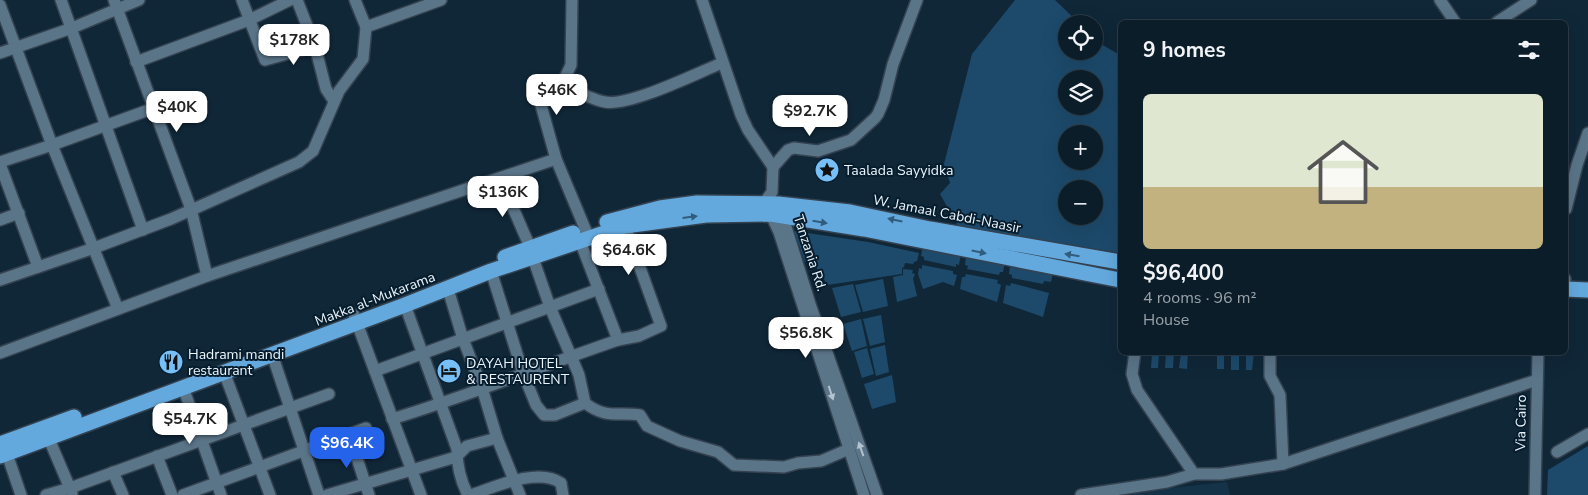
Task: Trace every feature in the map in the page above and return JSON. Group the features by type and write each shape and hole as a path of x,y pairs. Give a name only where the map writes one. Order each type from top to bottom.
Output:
{"highway":[{"name":"Makka al-Mukarama","path":"585,236 628,215 660,208 697,203 774,206"},
{"name":"Makka al-Mukarama","path":"2,451 532,252 625,226 774,206"},
{"name":"W. Jamaal Cabdi-Naasir","path":"774,206 929,235 1118,262"},
{"name":"W. Jamaal Cabdi-Naasir","path":"929,235 1118,280"},
{"name":"Makka al-Mukarama","path":"47,433 224,372 356,319 405,305 448,289 532,252"},
{"path":"1568,279 1588,280"},
{"path":"1568,289 1588,290"}],"street":[{"path":"61,0 143,230"},
{"path":"0,53 72,28 115,4 139,0"},
{"path":"242,0 265,60 315,46"},
{"path":"136,62 249,20 290,0"},
{"path":"297,0 315,46 326,89 334,101"},
{"path":"0,280 171,219 299,162 313,151 339,91 363,59 366,26 355,0"},
{"path":"366,26 417,4 441,0"},
{"path":"572,0 571,65 562,84 541,105 556,159 585,236 598,289 618,340"},
{"path":"702,0 722,62 748,130 773,167 788,150 794,148 818,151 851,140 878,114 893,64 917,0"},
{"path":"1440,0 1453,20"},
{"path":"1500,20 1531,0"},
{"path":"115,4 190,209 207,276"},
{"path":"0,5 52,145 118,309"},
{"path":"562,84 590,98 606,103 618,103 640,97 722,62"},
{"path":"38,267 0,163 154,108"},
{"path":"1568,200 1588,133"},
{"path":"0,352 207,276 556,159"},
{"name":"Tanzania Rd.","path":"773,167 774,206 849,448 877,495"},
{"path":"500,178 532,252 550,307 579,375 585,403 596,411 605,414 640,415 647,426 680,441 718,452 734,465 784,467 798,463 821,461 849,448"},
{"name":"Tanzania Rd.","path":"774,206 810,304 863,472 864,495"},
{"path":"0,220 19,213"},
{"path":"392,419 441,405 570,356 618,340 639,336 662,326 625,226"},
{"path":"491,271 523,373 536,405 544,415 555,415 585,403"},
{"path":"448,289 497,438 520,495"},
{"path":"375,371 598,289"},
{"path":"405,305 424,353 457,449 456,457 462,483 469,495 513,480 552,478 561,483 563,495"},
{"path":"356,319 421,495"},
{"path":"272,354 320,495"},
{"path":"1135,355 1132,374 1136,390 1194,474"},
{"path":"1270,355 1270,376 1280,395 1283,464"},
{"name":"Via Cairo","path":"1535,495 1538,355"},
{"path":"224,372 270,495"},
{"path":"1081,495 1167,482 1194,474 1221,474 1283,464 1537,380"},
{"path":"183,387 219,489"},
{"path":"46,495 71,492 113,472 329,394"},
{"path":"183,495 219,489 260,468 366,428"},
{"path":"47,433 71,492"},
{"path":"349,434 369,495"},
{"path":"1557,452 1588,434"},
{"path":"327,495 456,457 468,446 497,438"},
{"path":"2,451 22,495"},
{"path":"157,456 172,495"},
{"path":"113,472 122,495"}],"shaded area":[{"path":"1015,0 1055,0 1071,15 1058,15 1058,60 1103,60 1103,45 1118,54 1118,253 958,226 940,194 950,183 944,164 972,54"},
{"path":"794,231 868,242 919,253 917,261 913,264 905,263 902,268 902,274 827,285 814,260 805,262"},
{"path":"923,245 961,253 959,265 956,264 956,267 924,260 924,257 921,256"},
{"path":"966,255 1005,262 1003,272 1000,272 999,275 967,269 968,266 965,265"},
{"path":"1010,263 1053,272 1051,282 1044,281 1043,284 1012,278 1012,275 1009,274"},
{"path":"922,265 953,271 953,274 957,275 954,286 943,282 923,289 918,274 919,268 922,269"},
{"path":"903,269 913,270 917,296 897,302 893,277 903,275"},
{"path":"966,274 998,280 997,283 1001,285 997,302 960,289 962,277 965,277"},
{"path":"883,279 888,306 863,312 855,285"},
{"path":"1011,283 1049,293 1043,317 1003,303 1006,285 1010,286"},
{"path":"853,284 861,312 841,317 832,288"},
{"path":"881,315 885,342 870,346 863,319"},
{"path":"861,319 867,346 852,351 843,324"},
{"path":"885,345 889,372 876,376 870,349"},
{"path":"867,348 874,374 862,378 854,352"},
{"path":"1152,355 1159,355 1158,368 1151,368"},
{"path":"1166,355 1174,355 1173,368 1165,368"},
{"path":"1181,355 1188,355 1187,369 1179,368"},
{"path":"1217,355 1224,355 1224,369 1217,369"},
{"path":"1231,355 1239,355 1239,370 1231,370"},
{"path":"1246,355 1254,355 1252,370 1246,370"},
{"path":"892,375 896,402 872,409 864,384"},
{"path":"1588,446 1588,495 1547,495 1548,470"},
{"path":"1227,482 1230,495 1101,495"}],"place":[{"name":"Taalada Sayyidka","path":"827,170"},
{"name":"Hadrami mandi restaurant","path":"171,362"},
{"name":"DAYAH HOTEL & RESTAURENT","path":"449,371"}]}
